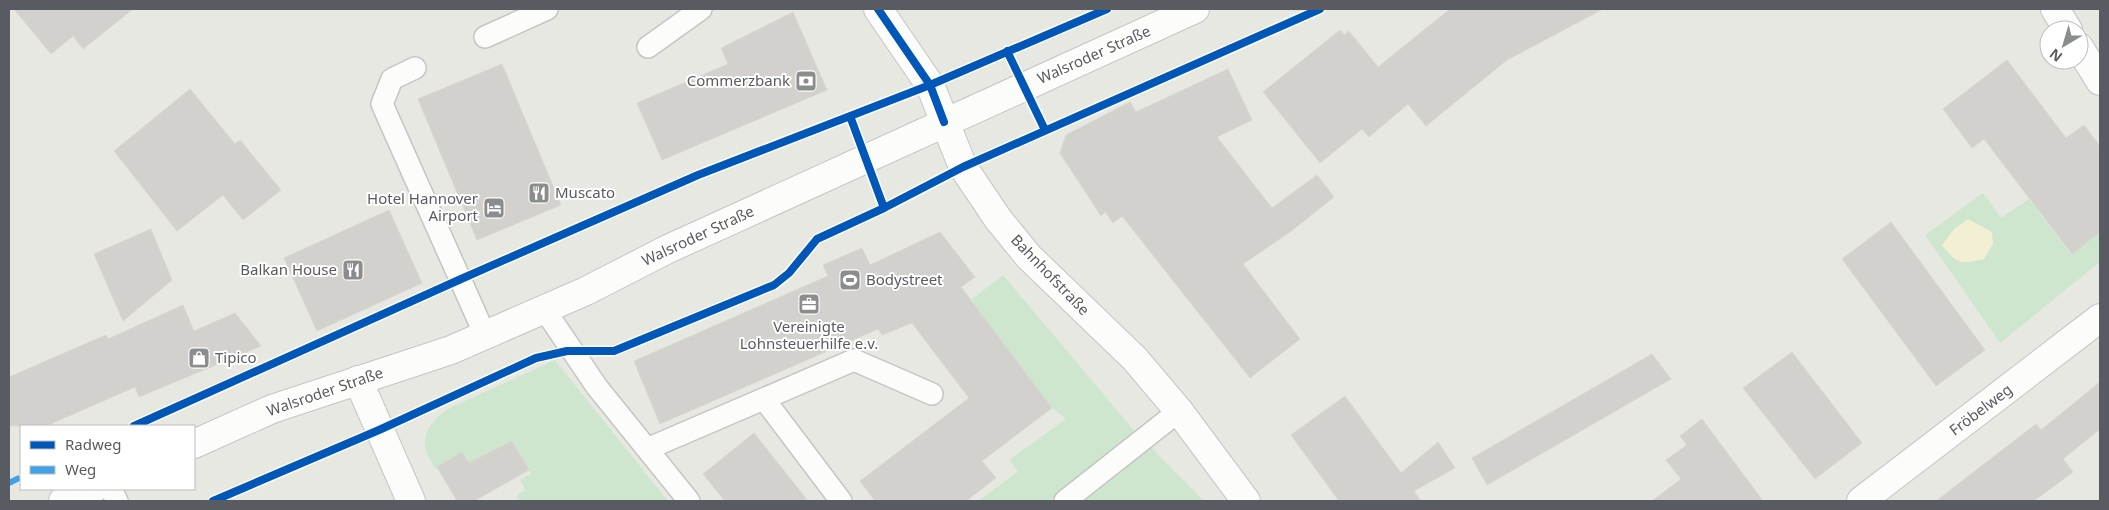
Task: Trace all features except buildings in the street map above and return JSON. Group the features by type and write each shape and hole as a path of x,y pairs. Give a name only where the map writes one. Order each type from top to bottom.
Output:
{"street":[{"name":"Bahnhofstraße","path":"878,9 930,85 963,167 998,219 1029,257 1136,359 1246,501"},
{"name":"Walsroder Straße","path":"195,444 272,409 451,350 586,291 668,249 1195,9"},
{"path":"2054,9 2061,20"},
{"path":"2089,63 2100,81"},
{"name":"Fröbelweg","path":"1861,501 2100,318"},
{"path":"358,380 411,501"}],"lane":[{"path":"485,37 547,9"},
{"path":"648,47 701,9"},
{"path":"415,68 392,79 382,104 485,335"},
{"path":"544,309 597,388 689,501"},
{"path":"647,449 854,360 932,394"},
{"path":"764,399 842,501"},
{"path":"1065,501 1178,411"}],"green space":[{"path":"1983,193 2001,218 2029,199 2071,254 2100,232 2100,262 2000,343 1925,235"},
{"path":"1003,275 1132,428 1204,501 978,501 1018,472 1009,460 1066,419 1052,408 971,300"},
{"path":"555,360 668,501 519,501 516,496 525,490 520,480 531,474 512,441 469,463 462,452 435,469 426,450 425,440 429,428 437,418 452,407"}],"sand":[{"path":"1968,219 1992,232 1993,244 1984,259 1965,262 1956,260 1942,245 1954,229"}],"marked path":[{"path":"9,483 20,478"}],"cycle path":[{"path":"878,9 930,85 944,122"},
{"path":"136,425 698,175 930,85 1107,9"},
{"path":"213,501 379,430 536,358 567,351 614,351 774,285 789,273 817,239 884,208 963,167 1320,9"},
{"path":"1007,51 1045,130"},
{"path":"850,116 884,208"}],"place":[{"name":"Commerzbank","path":"806,81"},
{"name":"Muscato","path":"539,193"},
{"name":"Hotel Hannover Airport","path":"494,208"},
{"name":"Balkan House","path":"353,270"},
{"name":"Bodystreet","path":"850,280"},
{"name":"Vereinigte Lohnsteuerhilfe e.v.","path":"809,304"},
{"name":"Tipico","path":"199,358"}]}
